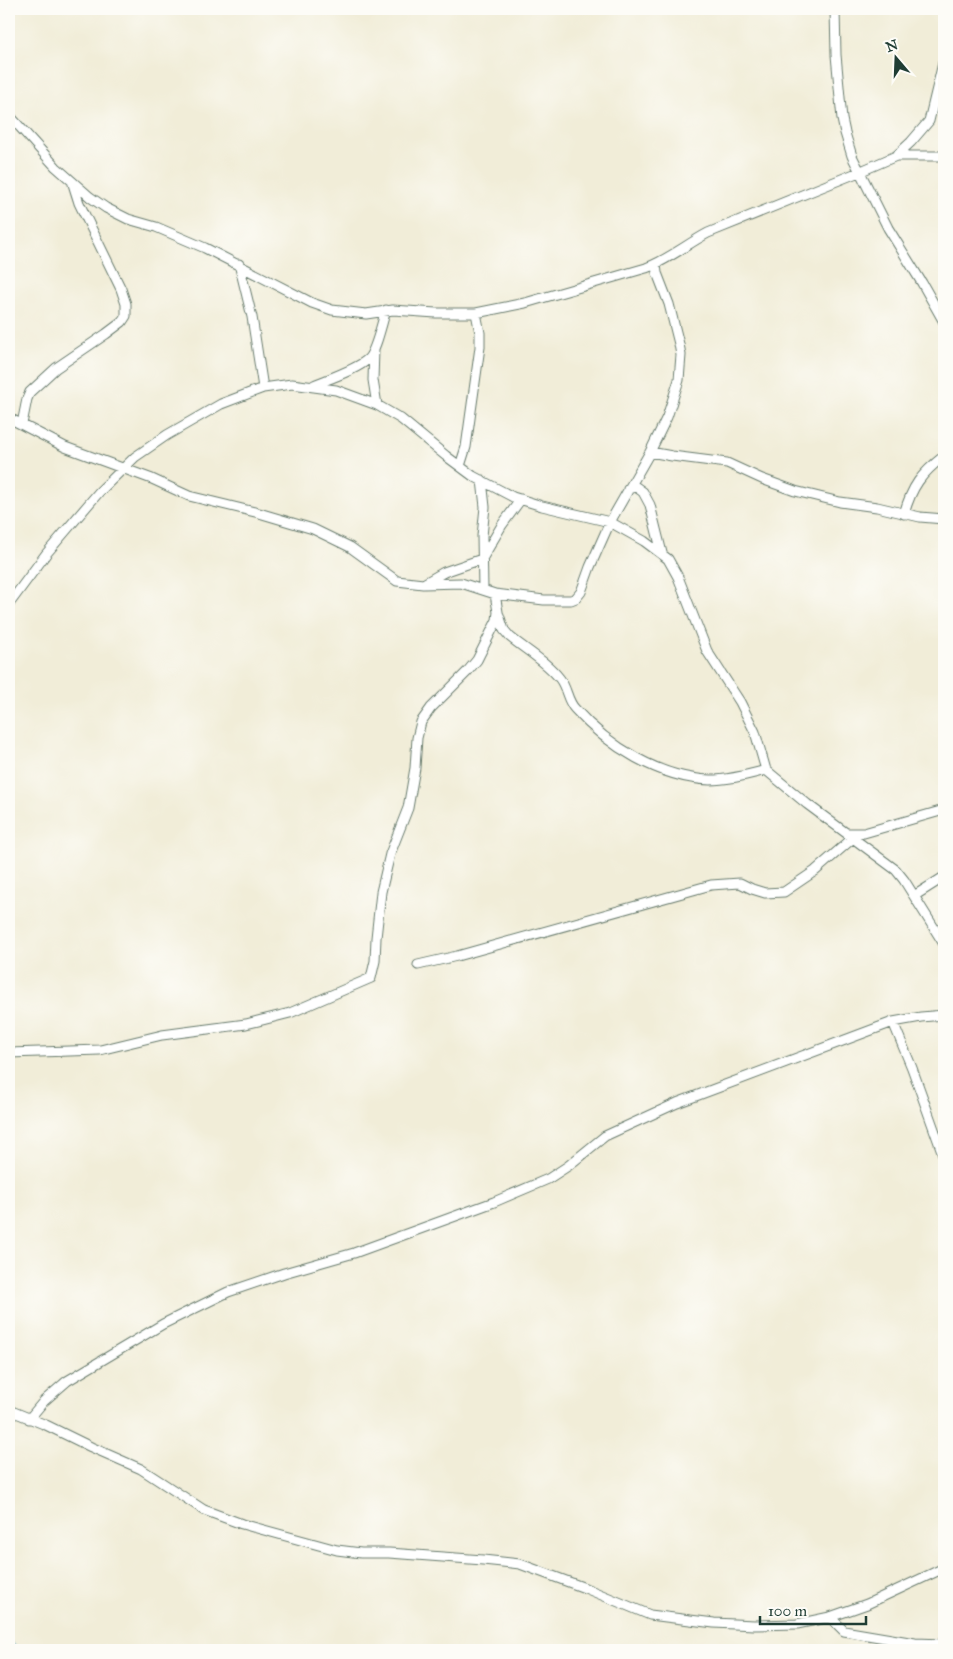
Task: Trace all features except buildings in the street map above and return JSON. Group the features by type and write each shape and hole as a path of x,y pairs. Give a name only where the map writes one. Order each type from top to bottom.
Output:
{"street":[{"path":"835,9 836,55 844,126 852,156 884,223 944,322"},
{"path":"9,115 38,149 73,184 117,214 179,236 239,264 322,307 350,313 366,314 386,310 476,313 525,303 636,272 656,264 708,233 896,156 929,121 944,58"},
{"path":"896,156 944,156"},
{"path":"22,424 30,392 56,368 116,326 126,316 126,304 121,289 79,203 73,184"},
{"path":"239,264 252,317 263,388"},
{"path":"9,418 65,447 152,479 189,496 259,513 313,529 350,548 394,580 400,582 423,584 461,582 495,594 544,600 574,600 581,592 610,522 650,452 667,417 679,380 681,355 676,331 657,273 656,264"},
{"path":"377,405 373,380 374,350 386,310"},
{"path":"460,466 466,447 480,347 480,333 476,313"},
{"path":"312,386 349,370 368,359 374,350"},
{"path":"9,604 46,554 99,492 123,468 167,435 199,415 237,397 263,388 292,384 348,393 377,405 401,419 446,456 482,480 521,499 542,506 610,522 662,554 678,576 707,651 735,693 755,732 766,770 807,804 896,870 944,944"},
{"path":"650,452 727,462 762,479 810,495 944,520"},
{"path":"904,514 911,492 920,477 944,456"},
{"path":"482,480 485,507 482,536 483,589"},
{"path":"628,489 636,487 646,497 650,505 662,554"},
{"path":"423,584 444,572 482,559 502,525 521,499"},
{"path":"495,594 504,630 559,677 575,709 602,735 639,759 678,774 710,780 741,776 766,770"},
{"path":"9,1053 100,1050 162,1035 246,1024 290,1013 371,978 375,961 381,892 390,854 408,808 416,768 417,738 421,722 430,708 477,660 493,631 498,612"},
{"path":"418,965 457,956 711,885 740,883 760,892 780,893 815,871 850,835 878,830 944,810"},
{"path":"914,896 944,877"},
{"path":"30,1419 44,1401 67,1381 163,1324 228,1292 284,1273 354,1253 494,1202 548,1179 568,1166 605,1136 678,1102 893,1022 944,1015"},
{"path":"893,1022 944,1157"},
{"path":"9,1410 46,1425 140,1469 204,1510 242,1524 337,1550 520,1564 650,1614 681,1619 754,1625 796,1624 830,1618 867,1604 944,1568"},
{"path":"830,1618 844,1632 915,1643 944,1644"}],"waterway":[{"path":"9,1642 19,1650"}]}
